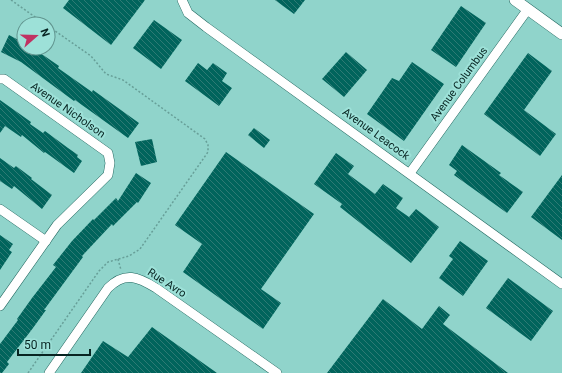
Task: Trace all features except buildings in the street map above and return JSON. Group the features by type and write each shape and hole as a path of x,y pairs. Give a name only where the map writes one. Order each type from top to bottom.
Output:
{"street":[{"name":"Avenue Leacock","path":"182,0 188,13 206,27 562,284"},
{"path":"515,0 562,34"},
{"name":"Avenue Columbus","path":"410,173 528,10"},
{"name":"Avenue Nicholson","path":"0,79 4,79 108,153 110,163 108,175 57,225 0,306"},
{"path":"0,209 46,241"},
{"name":"Rue Avro","path":"49,373 108,288 119,279 132,277 146,282 156,288 276,373"}],"path":[{"path":"11,0 34,16"},
{"path":"28,373 99,271 108,262 129,256 140,249 208,152 208,145 205,140 123,80 106,74 91,56 56,32"}]}
